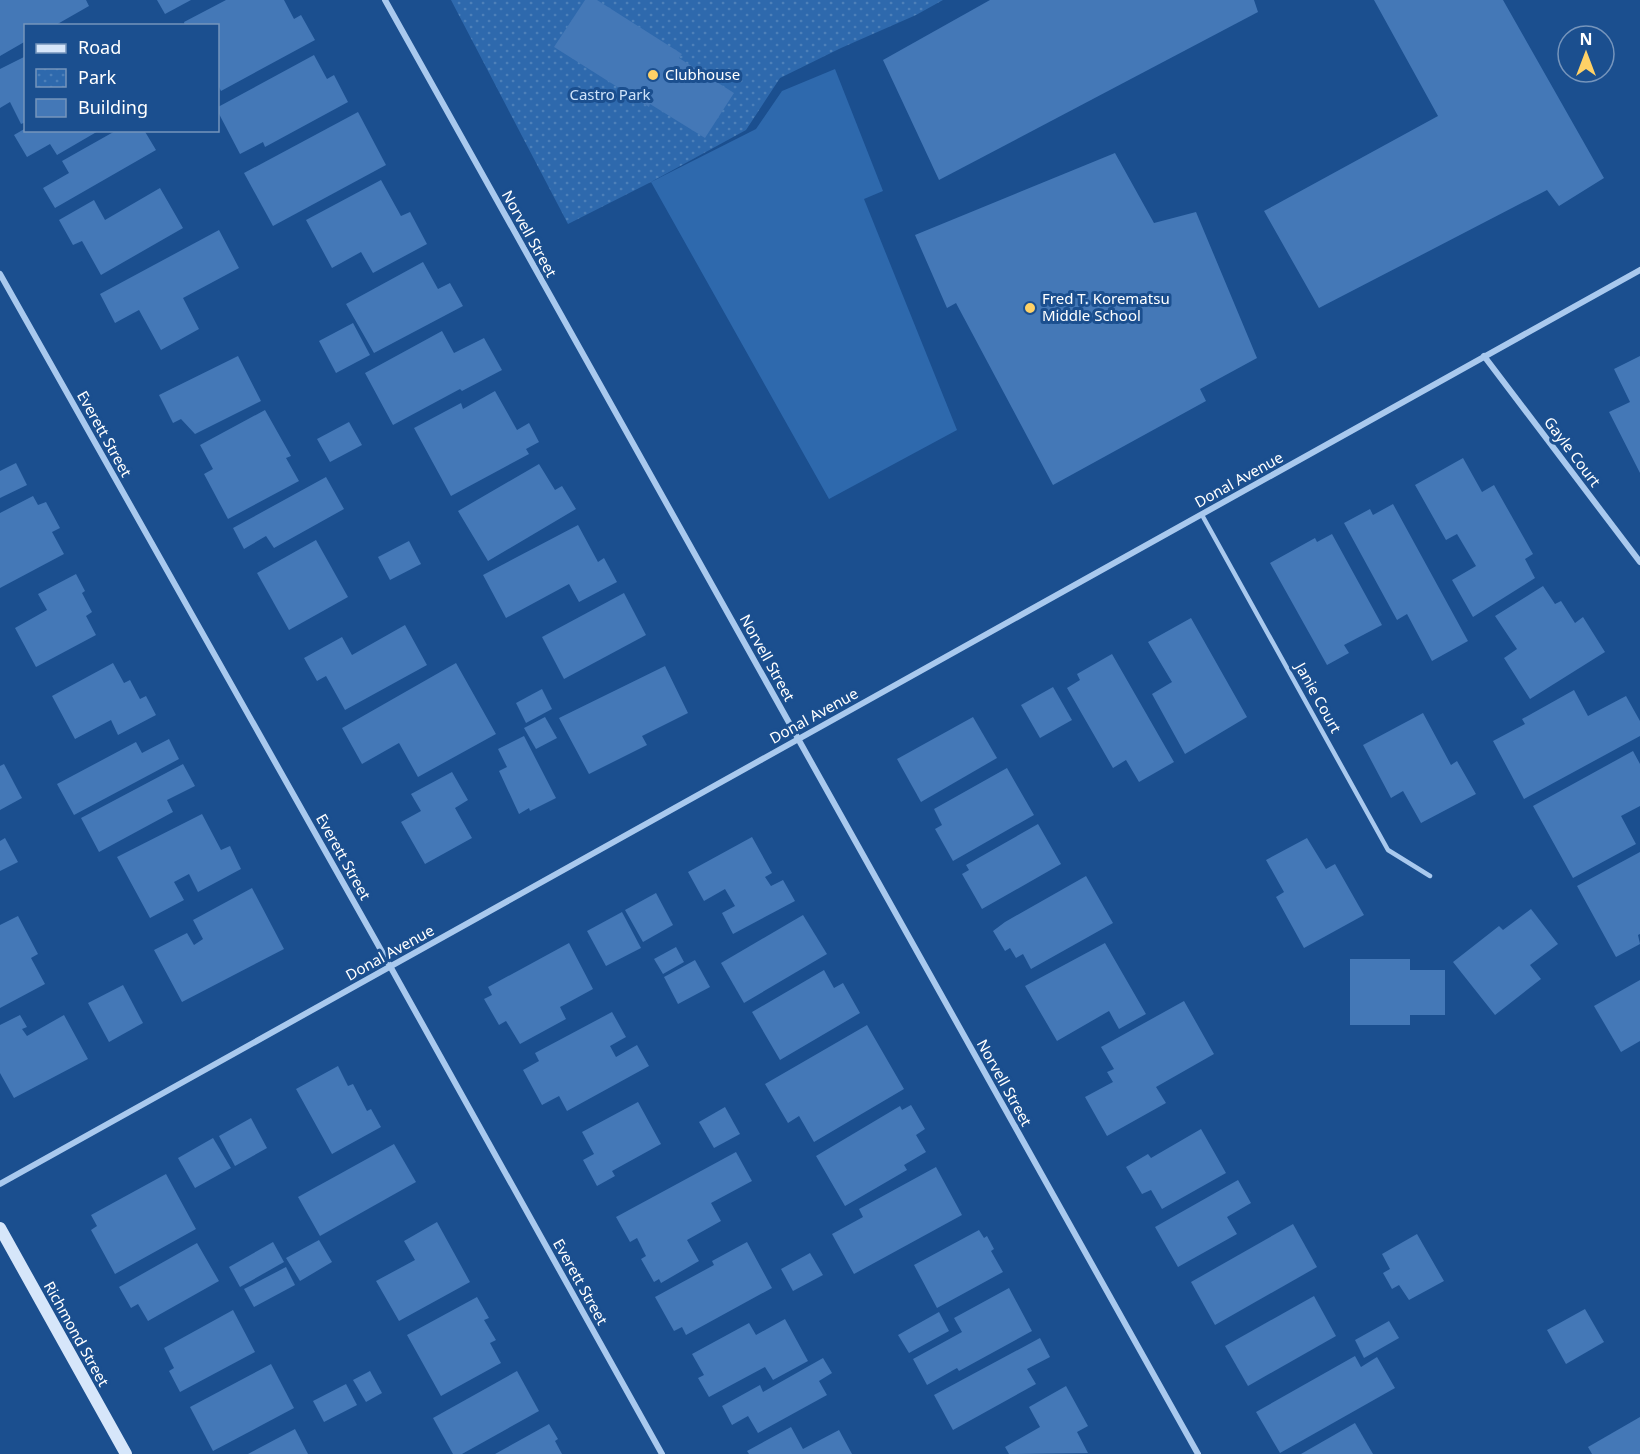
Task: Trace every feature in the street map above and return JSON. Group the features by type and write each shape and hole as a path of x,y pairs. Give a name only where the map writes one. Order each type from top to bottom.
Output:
{"street":[{"name":"Norvell Street","path":"385,0 1198,1454"},
{"name":"Donal Avenue","path":"0,1184 1640,270"},
{"name":"Everett Street","path":"0,274 662,1454"},
{"name":"Gayle Court","path":"1484,356 1640,562"},
{"name":"Richmond Street","path":"0,1228 126,1454"}],"lane":[{"name":"Janie Court","path":"1202,515 1388,850 1430,876"}],"green space":[{"name":"Castro Park","path":"451,0 943,0 916,15 780,78 746,130 568,224"},
{"path":"835,69 883,191 864,199 957,430 829,499 651,182 756,129 782,91"}],"building":[{"path":"0,0 86,0 89,6 58,24 24,24 24,42 0,56"},
{"path":"157,0 191,0 165,14"},
{"path":"226,0 284,0 294,19 301,15 315,40 221,91 219,87 219,24 184,24 184,22"},
{"name":"Clubhouse","path":"585,0 597,0 682,54 679,58 734,93 705,138 650,104 649,107 554,47"},
{"path":"990,0 1254,0 1258,12 939,180 883,60"},
{"path":"1374,0 1503,0 1604,178 1559,206 1547,190 1319,308 1264,211 1438,116"},
{"path":"314,55 327,79 334,75 348,102 265,147 263,142 240,154 219,114 219,106"},
{"path":"24,57 24,123 21,124 10,102 0,108 0,69"},
{"path":"358,112 386,165 273,226 244,173"},
{"path":"24,129 24,132 97,132 57,155 50,144 27,157 14,135"},
{"path":"113,132 145,132 156,150 55,208 43,188 69,173 62,161"},
{"path":"1115,153 1154,223 1196,212 1257,358 1200,389 1206,401 1053,485 956,303 947,308 915,235"},
{"path":"381,180 401,216 410,212 427,244 373,273 361,252 332,268 306,220"},
{"path":"160,188 183,228 101,275 82,241 73,245 59,220 94,200 105,220"},
{"path":"219,230 239,268 183,298 199,329 161,350 139,310 115,323 100,294"},
{"path":"423,262 438,289 450,283 463,306 374,353 346,304"},
{"path":"353,323 370,355 336,373 319,341"},
{"path":"442,331 454,353 484,338 502,370 462,391 460,389 393,425 365,373"},
{"path":"238,356 261,401 195,434 181,419 173,423 159,395"},
{"path":"1640,356 1640,473 1609,412 1630,402 1614,369"},
{"path":"495,391 517,430 529,423 539,442 526,449 529,454 451,496 414,428 461,403 463,409"},
{"path":"265,410 291,456 286,458 299,481 228,519 204,474 213,469 200,445"},
{"path":"349,422 362,445 330,462 317,439"},
{"path":"1463,458 1482,492 1494,485 1533,554 1525,559 1535,578 1473,617 1452,580 1476,566 1457,534 1446,540 1415,485"},
{"path":"16,463 27,485 0,498 0,471"},
{"path":"539,464 555,490 562,486 576,509 488,561 458,511"},
{"path":"326,477 344,509 274,548 266,536 244,549 233,528"},
{"path":"33,496 38,505 46,502 60,528 52,532 64,554 0,588 0,513"},
{"path":"1393,504 1468,641 1432,661 1407,614 1397,620 1344,523 1370,509 1373,515"},
{"path":"578,525 598,562 604,558 617,582 579,602 569,584 506,618 483,575"},
{"path":"1332,534 1382,625 1344,645 1349,653 1327,665 1270,563 1315,538 1317,542"},
{"path":"316,540 348,597 289,630 257,573"},
{"path":"409,541 421,564 390,580 378,557"},
{"path":"76,574 85,591 82,593 92,612 86,616 96,635 36,667 15,628 47,610 38,594"},
{"path":"1543,586 1555,604 1561,601 1575,623 1583,617 1605,652 1530,699 1504,658 1517,649 1495,616"},
{"path":"624,593 646,635 564,679 542,637"},
{"path":"1191,618 1247,717 1185,754 1152,694 1172,682 1148,642"},
{"path":"405,625 427,665 345,710 326,676 317,681 304,658 342,637 352,655"},
{"path":"1112,654 1174,762 1139,782 1126,760 1113,768 1067,688 1080,680 1077,674"},
{"path":"113,663 124,683 130,680 140,699 146,696 156,715 118,735 111,720 75,739 52,696"},
{"path":"456,663 496,734 418,777 399,743 362,764 342,728"},
{"path":"665,666 688,713 642,736 647,745 589,774 559,718"},
{"path":"1053,687 1072,720 1040,738 1021,705"},
{"path":"542,689 552,709 526,723 516,703"},
{"path":"1574,690 1588,716 1626,696 1640,721 1640,736 1524,799 1493,741 1525,724 1522,719"},
{"path":"1423,713 1451,765 1457,761 1476,794 1421,823 1403,791 1391,798 1363,745"},
{"path":"545,717 557,738 536,749 524,728"},
{"path":"973,717 997,758 921,802 897,759"},
{"path":"524,736 556,798 519,814 499,771 507,767 498,749"},
{"path":"169,739 179,759 74,815 57,784 136,742 142,753"},
{"path":"1633,751 1640,764 1640,806 1621,816 1636,844 1573,878 1533,806"},
{"path":"4,764 22,798 0,810 0,766"},
{"path":"183,764 195,786 167,800 173,812 99,852 81,818"},
{"path":"1007,768 1034,815 953,861 935,829 942,825 934,809"},
{"path":"452,772 468,800 455,808 472,838 425,864 401,822 421,811 411,794"},
{"path":"202,814 221,850 230,846 241,869 198,892 189,874 174,882 184,900 150,918 117,857"},
{"path":"1038,824 1061,864 982,909 962,874 969,870 966,865"},
{"path":"752,837 772,873 765,877 771,886 783,880 795,901 733,934 722,913 735,906 725,889 704,901 688,872"},
{"path":"5,838 18,862 0,871 0,841"},
{"path":"1307,838 1326,869 1335,864 1364,915 1304,948 1276,897 1284,892 1266,860"},
{"path":"1640,852 1640,934 1638,935 1640,944 1616,957 1577,886"},
{"path":"1086,876 1113,923 1031,969 1023,954 1016,958 1010,948 1005,951 993,931"},
{"path":"252,888 284,949 182,1002 154,950 187,933 194,945 203,939 193,920"},
{"path":"656,893 673,925 643,942 625,910"},
{"path":"1531,909 1558,944 1530,965 1541,979 1495,1015 1453,962 1499,926 1503,930"},
{"path":"622,912 641,948 606,966 587,931"},
{"path":"803,915 827,954 744,1003 721,963"},
{"path":"18,916 38,954 31,958 45,984 0,1008 0,925"},
{"path":"569,943 593,989 560,1007 566,1019 520,1044 506,1021 499,1025 484,999 492,995 488,987"},
{"path":"1105,943 1146,1014 1119,1029 1109,1011 1057,1041 1025,986"},
{"path":"676,947 684,962 663,974 654,959"},
{"path":"1350,959 1410,959 1410,970 1445,970 1445,1015 1410,1015 1410,1025 1350,1025"},
{"path":"695,960 710,987 678,1004 664,977"},
{"path":"824,970 834,988 843,983 860,1013 780,1060 752,1012"},
{"path":"1640,980 1640,1041 1621,1052 1594,1006"},
{"path":"123,985 143,1023 109,1042 88,1003"},
{"path":"1184,1001 1214,1054 1156,1087 1166,1103 1107,1136 1085,1097 1113,1082 1107,1072 1114,1069 1101,1047"},
{"path":"612,1012 626,1037 610,1046 616,1057 637,1045 649,1066 567,1111 559,1096 542,1105 523,1070 539,1061 535,1053"},
{"path":"20,1015 27,1027 22,1029 27,1036 64,1015 88,1059 14,1098 0,1073 0,1025"},
{"path":"867,1025 904,1089 814,1142 799,1116 788,1123 765,1084"},
{"path":"338,1066 348,1086 353,1084 367,1111 371,1109 381,1127 332,1154 296,1089"},
{"path":"638,1102 661,1144 612,1171 615,1176 597,1186 583,1160 594,1154 582,1132"},
{"path":"911,1105 925,1129 916,1135 926,1152 904,1165 907,1170 845,1206 816,1156 900,1106 902,1110"},
{"path":"725,1107 740,1134 714,1148 699,1122"},
{"path":"251,1118 267,1148 235,1166 219,1136"},
{"path":"1201,1129 1226,1173 1162,1209 1151,1190 1142,1194 1126,1167 1148,1154 1151,1158"},
{"path":"213,1138 231,1168 195,1188 178,1158"},
{"path":"394,1144 416,1182 320,1236 298,1197"},
{"path":"736,1152 752,1181 711,1203 721,1221 687,1240 699,1261 661,1283 659,1279 654,1282 641,1259 646,1256 637,1238 630,1242 616,1217"},
{"path":"936,1167 962,1215 854,1274 832,1234 863,1217 859,1209"},
{"path":"166,1174 196,1229 115,1274 91,1230 97,1226 91,1215"},
{"path":"1238,1180 1251,1203 1227,1217 1237,1234 1178,1267 1155,1227"},
{"path":"437,1222 470,1282 399,1321 376,1281 415,1260 404,1241"},
{"path":"1293,1224 1317,1267 1215,1325 1191,1282"},
{"path":"979,1230 984,1238 987,1236 994,1249 991,1251 1003,1272 937,1308 914,1265"},
{"path":"1417,1234 1444,1281 1409,1300 1399,1285 1392,1289 1383,1273 1390,1269 1382,1254"},
{"path":"319,1240 332,1262 300,1281 286,1258"},
{"path":"273,1242 284,1262 240,1287 229,1267"},
{"path":"747,1242 772,1288 686,1335 682,1327 674,1331 655,1297 714,1265 712,1261"},
{"path":"197,1243 219,1281 148,1321 138,1304 131,1308 119,1287"},
{"path":"810,1253 823,1275 793,1291 781,1269"},
{"path":"286,1267 295,1285 254,1307 244,1289"},
{"path":"1009,1288 1032,1331 959,1371 957,1368 927,1385 913,1359 962,1332 954,1318"},
{"path":"1314,1296 1336,1336 1248,1386 1225,1346"},
{"path":"477,1297 489,1318 484,1320 496,1340 490,1343 501,1363 441,1396 407,1335"},
{"path":"1585,1309 1604,1342 1566,1364 1547,1330"},
{"path":"233,1310 255,1352 180,1392 169,1371 174,1368 164,1348"},
{"path":"939,1312 949,1331 909,1353 898,1335"},
{"path":"785,1319 808,1361 773,1380 765,1367 709,1397 698,1378 704,1375 692,1354 749,1323 756,1335"},
{"path":"1389,1321 1399,1338 1364,1358 1355,1340"},
{"path":"1040,1338 1050,1357 1027,1369 1036,1384 953,1430 934,1395"},
{"path":"1355,1356 1361,1367 1377,1357 1395,1388 1280,1453 1256,1412"},
{"path":"823,1358 832,1373 819,1381 827,1395 758,1433 748,1416 732,1425 722,1406 760,1385 763,1392"},
{"path":"271,1364 294,1408 213,1451 190,1407"},
{"path":"370,1371 382,1393 366,1402 353,1380"},
{"path":"517,1371 539,1411 462,1454 453,1454 433,1418"},
{"path":"346,1384 357,1405 324,1422 313,1401"},
{"path":"1066,1386 1088,1426 1077,1432 1088,1453 1009,1454 1005,1447 1040,1427 1029,1407"},
{"path":"1640,1417 1640,1454 1592,1454 1588,1447"},
{"path":"1355,1423 1373,1454 1301,1454"},
{"path":"549,1424 558,1439 555,1441 562,1454 495,1454"},
{"path":"791,1427 803,1449 839,1430 852,1454 749,1454 747,1451"},
{"path":"295,1429 308,1454 248,1454"}],"place":[{"name":"Clubhouse","path":"653,75"},
{"name":"Fred T. Korematsu Middle School","path":"1030,308"}]}
